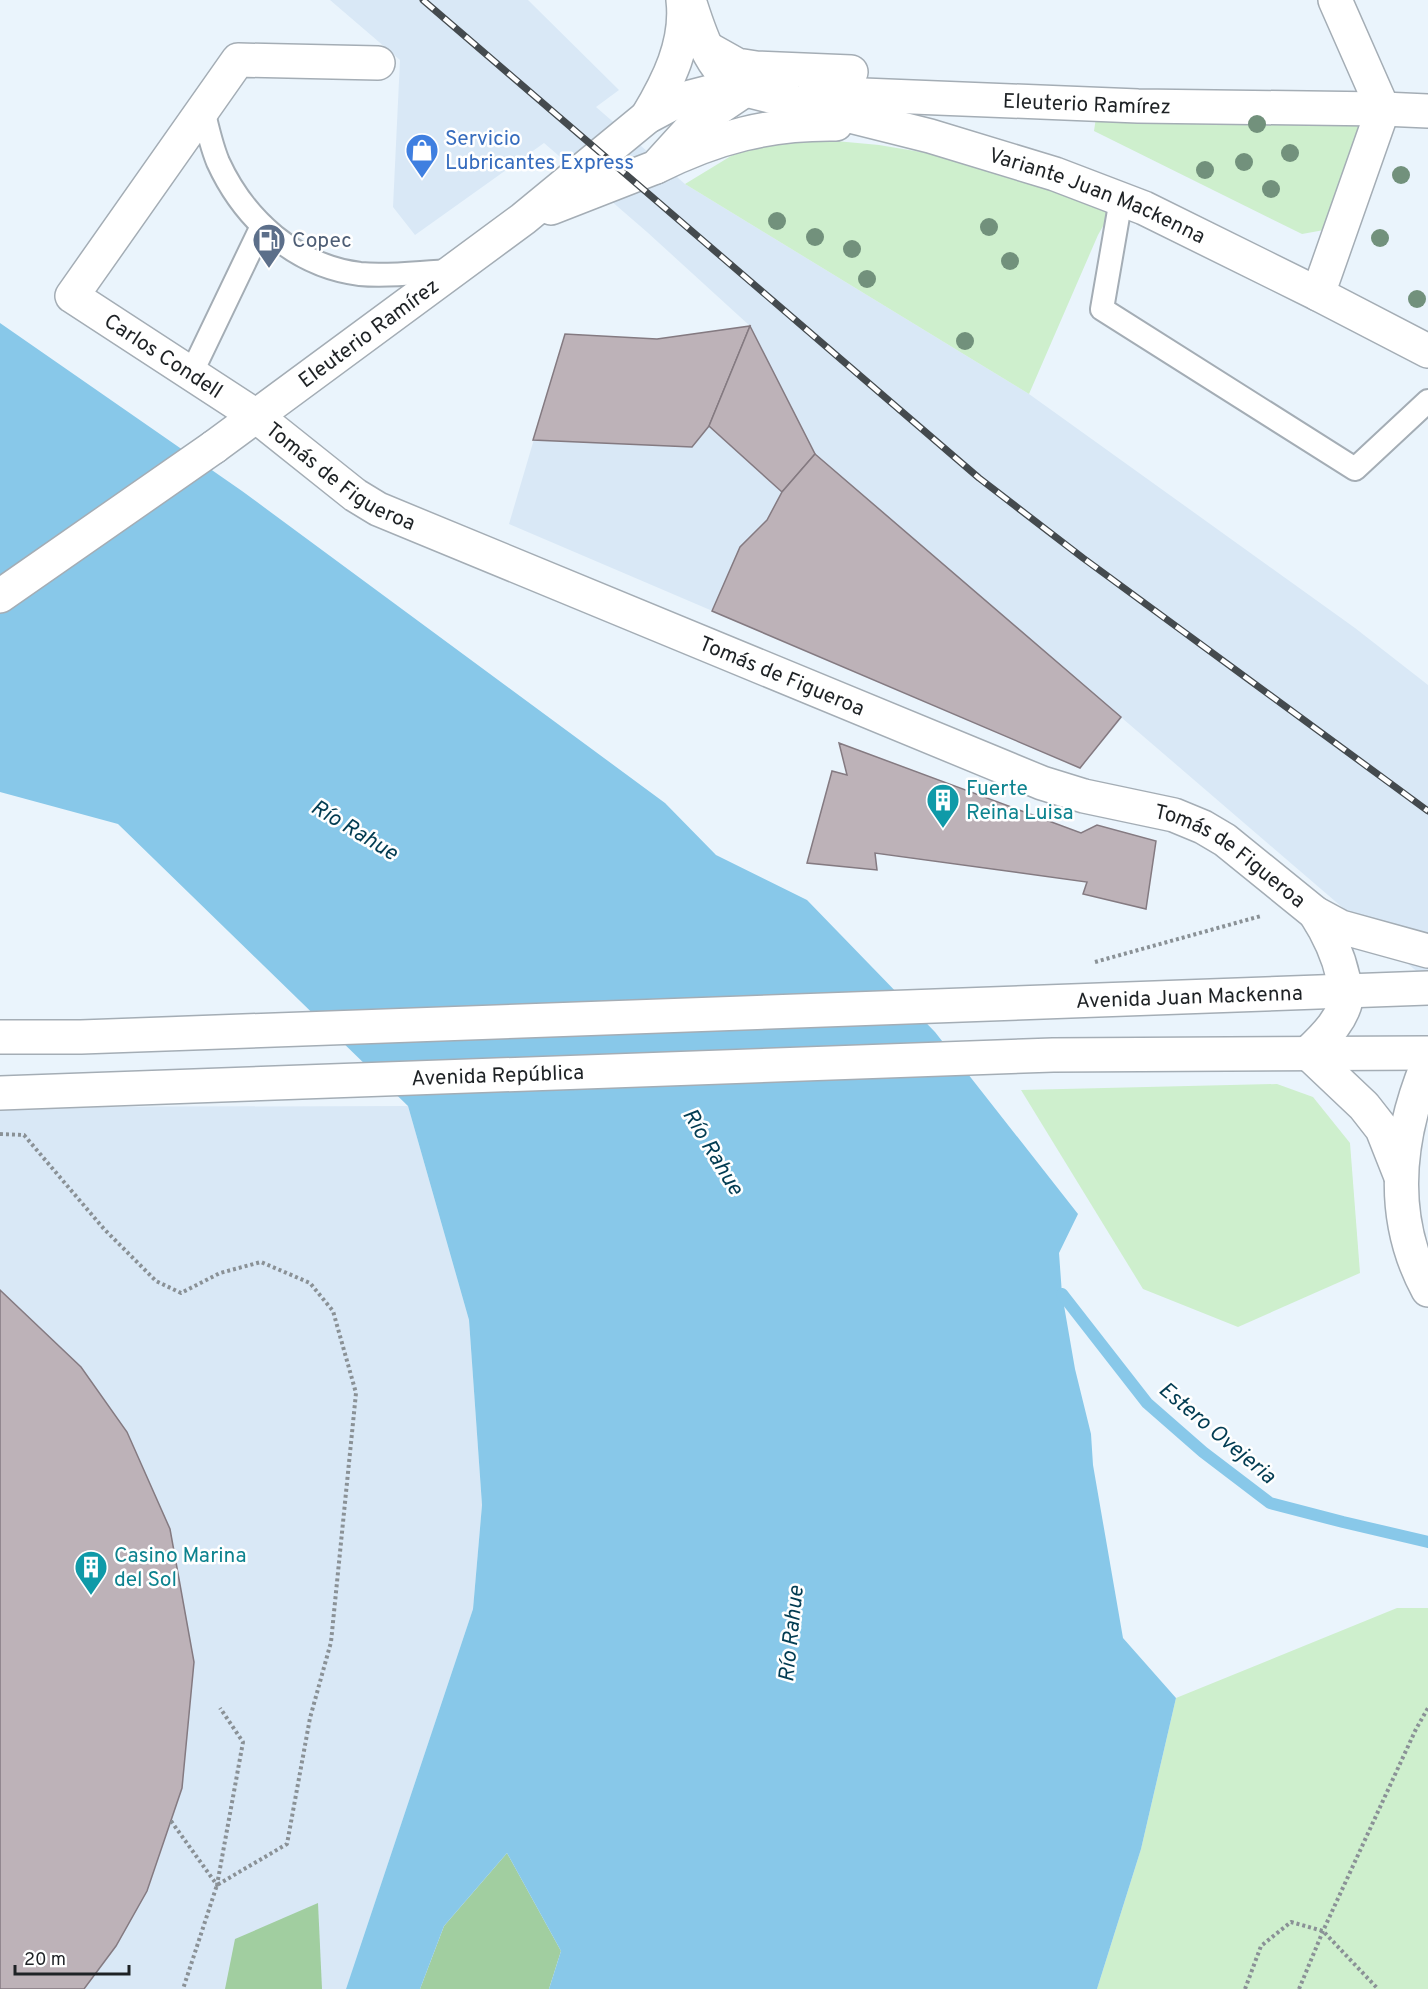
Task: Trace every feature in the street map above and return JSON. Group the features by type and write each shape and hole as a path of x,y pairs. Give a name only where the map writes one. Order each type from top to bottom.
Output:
{"street":[{"path":"647,117 675,63 682,34 683,0"},
{"path":"689,0 706,46 720,70 736,86 746,90"},
{"path":"1318,294 1383,109 1335,0"},
{"path":"706,46 737,65 756,68 1060,82 1138,106"},
{"path":"203,109 238,60 378,63"},
{"name":"Eleuterio Ramírez","path":"523,219 656,167 696,123 746,90"},
{"name":"Eleuterio Ramírez","path":"0,596 214,447 523,219 647,117 679,100 710,92 746,90 1138,106 1428,111"},
{"name":"Variante Juan Mackenna","path":"746,90 930,136 1055,174 1144,208 1318,294 1424,343"},
{"name":"Carlos Condell","path":"203,109 72,296 256,416"},
{"path":"656,167 685,152 715,141 779,126 844,124 930,136"},
{"name":"Tomás de Figueroa","path":"256,416 356,495 378,509 1042,783 1084,796 1174,815 1203,827 1226,840 1311,909 1341,927 1428,951"},
{"name":"Tomás de Figueroa","path":"1311,909 1325,929 1339,960 1347,991"},
{"name":"Avenida Juan Mackenna","path":"0,1037 81,1037 1428,988"},
{"path":"1308,1053 1328,1034 1341,1012 1347,991"},
{"name":"Avenida República","path":"0,1093 994,1057 1135,1053 1308,1053"},
{"path":"1308,1053 1428,1053"},
{"path":"1308,1053 1364,1106 1382,1130 1401,1177"},
{"path":"1428,1063 1418,1087 1407,1127 1401,1177 1401,1203 1405,1231 1415,1267 1428,1290"},
{"path":"1401,1177 1428,1128"}],"lane":[{"path":"203,109 217,160 229,183 262,226 284,245 333,268 359,274 386,275 452,271"},
{"path":"1121,199 1102,309 1354,469 1428,401"},
{"path":"191,374 262,226"}],"path":[{"path":"1088,963 1311,909"},
{"path":"0,1134 24,1134 104,1229 156,1281 181,1293 220,1273 261,1262 310,1283 333,1311 356,1393 330,1642 310,1719 287,1844 217,1885"},
{"path":"183,1989 217,1885 243,1742 220,1708"},
{"path":"1299,1989 1323,1930 1416,1729 1428,1708"},
{"path":"171,1821 217,1885"},
{"path":"1245,1989 1261,1946 1291,1922 1323,1930 1378,1989"}],"shaded area":[{"path":"330,0 528,0 619,90 596,107 685,184 1029,394 1355,628 1428,685 1428,981 1122,718 1080,768 509,524 565,334 657,339 750,326 647,232 544,143 415,235 393,207 400,60"},
{"path":"408,1106 469,1320 482,1505 473,1609 346,1989 0,1989 0,1107"}],"green space":[{"path":"1097,111 1359,121 1361,145 1335,228 1302,234 1094,131"},
{"path":"772,140 825,140 879,145 981,162 1111,212 1098,235 1029,394 685,184 731,156"},
{"path":"1277,1084 1313,1097 1350,1143 1360,1273 1238,1327 1143,1289 1021,1090"},
{"path":"1397,1608 1428,1608 1428,1989 1097,1989 1141,1849 1176,1698"},
{"path":"507,1853 561,1951 549,1989 420,1989 444,1926"},
{"path":"318,1903 322,1989 225,1989 235,1939"}],"water":[{"name":"Río Rahue","path":"0,323 242,491 665,803 716,855 807,900 935,1032 1078,1214 1059,1253 1062,1294 1075,1369 1091,1434 1093,1465 1123,1638 1176,1698 1141,1849 1097,1989 549,1989 561,1951 507,1853 444,1926 420,1989 346,1989 473,1609 482,1505 469,1320 408,1106 118,824 0,792"}],"building":[{"path":"750,326 709,426 692,447 533,440 565,334 657,339"},
{"path":"750,326 815,454 782,492 709,426"},
{"path":"815,454 1121,717 1080,768 712,611 740,547 767,520 782,492"},
{"name":"Fuerte Reina Luisa","path":"839,743 1081,833 1097,825 1156,841 1146,909 1083,894 1087,882 875,853 877,870 807,863 832,771 847,775"},
{"name":"Casino Marina del Sol","path":"0,1290 81,1367 127,1432 170,1529 194,1662 182,1788 147,1891 116,1946 84,1989 0,1989"}],"waterway":[{"name":"Estero Ovejeria","path":"1062,1294 1147,1403 1203,1452 1270,1503 1428,1542"}],"railway":[{"path":"423,0 979,478 1083,558 1428,811"}],"place":[{"name":"Servicio Lubricantes Express","path":"422,179"},
{"name":"Copec","path":"269,269"},
{"name":"Fuerte Reina Luisa","path":"943,829"},
{"name":"Casino Marina del Sol","path":"91,1596"}]}
